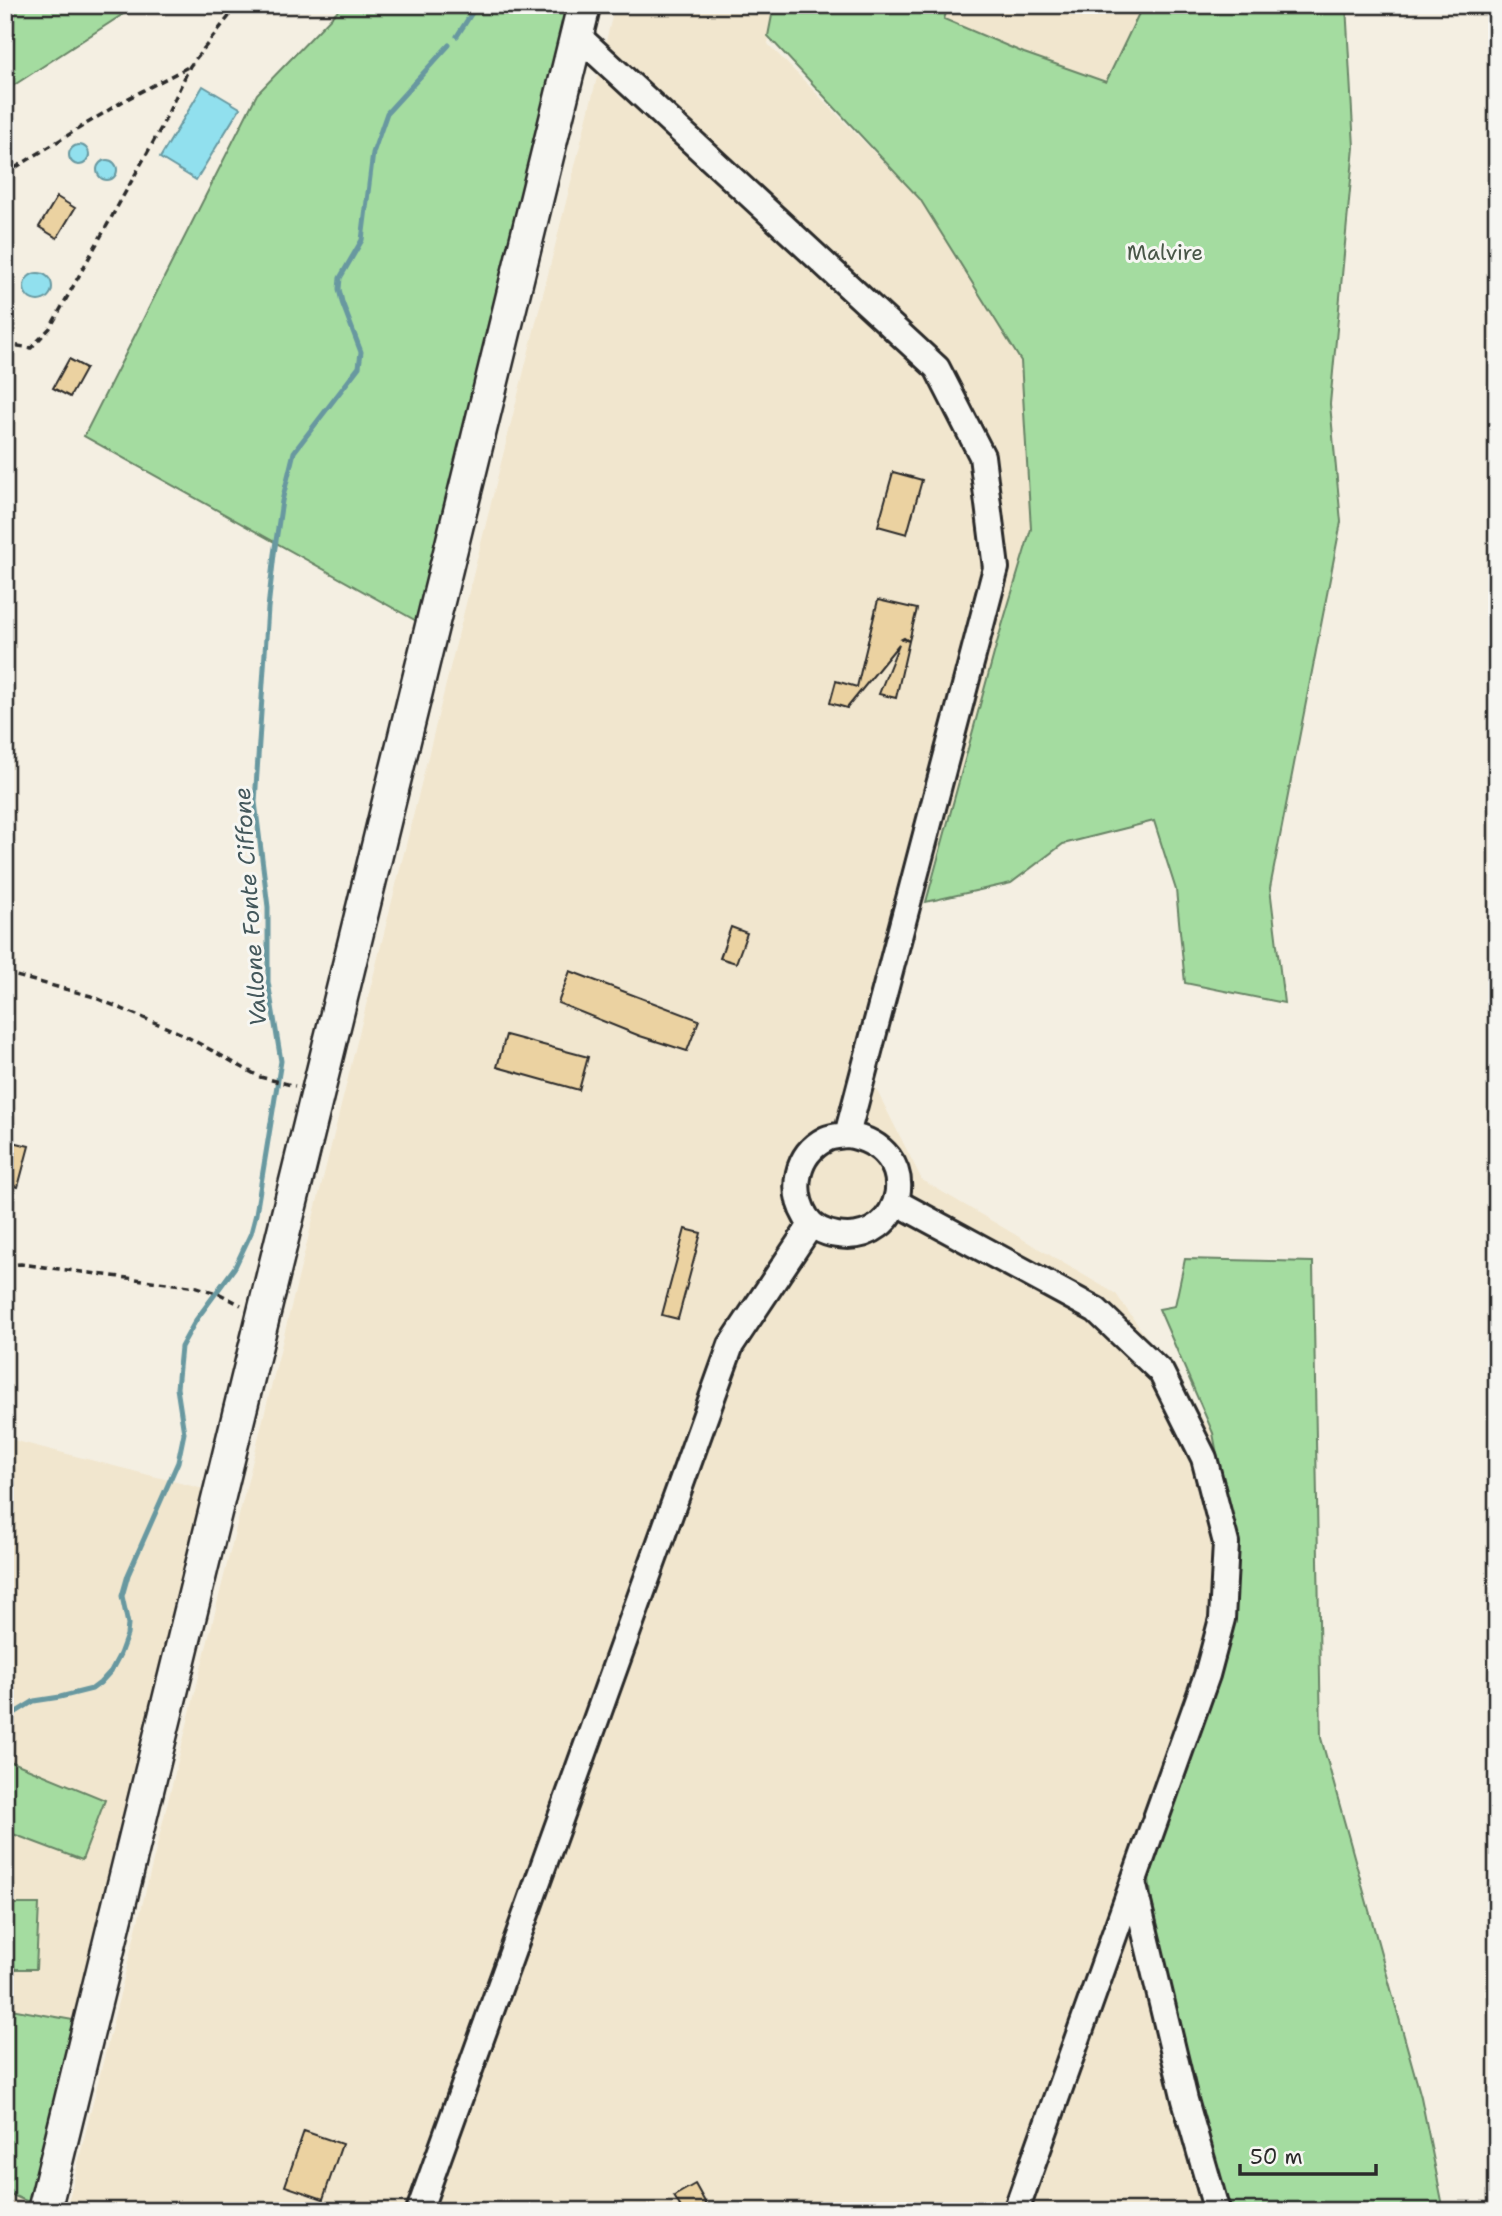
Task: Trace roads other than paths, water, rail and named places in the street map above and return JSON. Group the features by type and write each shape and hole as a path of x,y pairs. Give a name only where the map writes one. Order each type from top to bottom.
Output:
{"main road":[{"path":"44,2211 581,20"}],"lane":[{"path":"581,20 937,368 982,456 996,568 847,1135"},
{"path":"847,1135 865,1138 882,1148 894,1164 898,1183 895,1202 886,1220 869,1232 850,1237 830,1234 811,1225 801,1208 796,1188 799,1167 811,1150 827,1139 847,1135"},
{"path":"895,1202 1096,1310 1161,1372 1204,1458 1226,1543 1222,1619 1207,1675 1016,2211"},
{"path":"419,2211 731,1345 811,1225"},
{"path":"1133,1882 1185,2100 1218,2211"}],"water":[{"path":"203,86 240,108 196,180 160,158"},
{"path":"75,145 83,145 89,155 83,165 75,165 69,159 69,151"},
{"path":"103,160 111,160 117,170 111,180 103,180 97,174 97,166"},
{"path":"38,273 48,277 52,287 48,297 38,301 28,297 24,287 28,277"}],"waterway":[{"name":"Vallone Fonte Ciffone","path":"457,36 477,5"},
{"name":"Vallone Fonte Ciffone","path":"5,1719 34,1701 92,1689 111,1671 120,1654 127,1635 128,1624 122,1596 128,1575 178,1462 184,1433 177,1388 181,1347 196,1320 235,1267 251,1233 281,1061 268,982 268,907 255,802 268,608 282,501 294,452 359,367 361,352 342,302 340,278 362,240 373,153 387,113 449,45"}],"park label":[{"name":"Malvire","path":"1165,253"}]}
